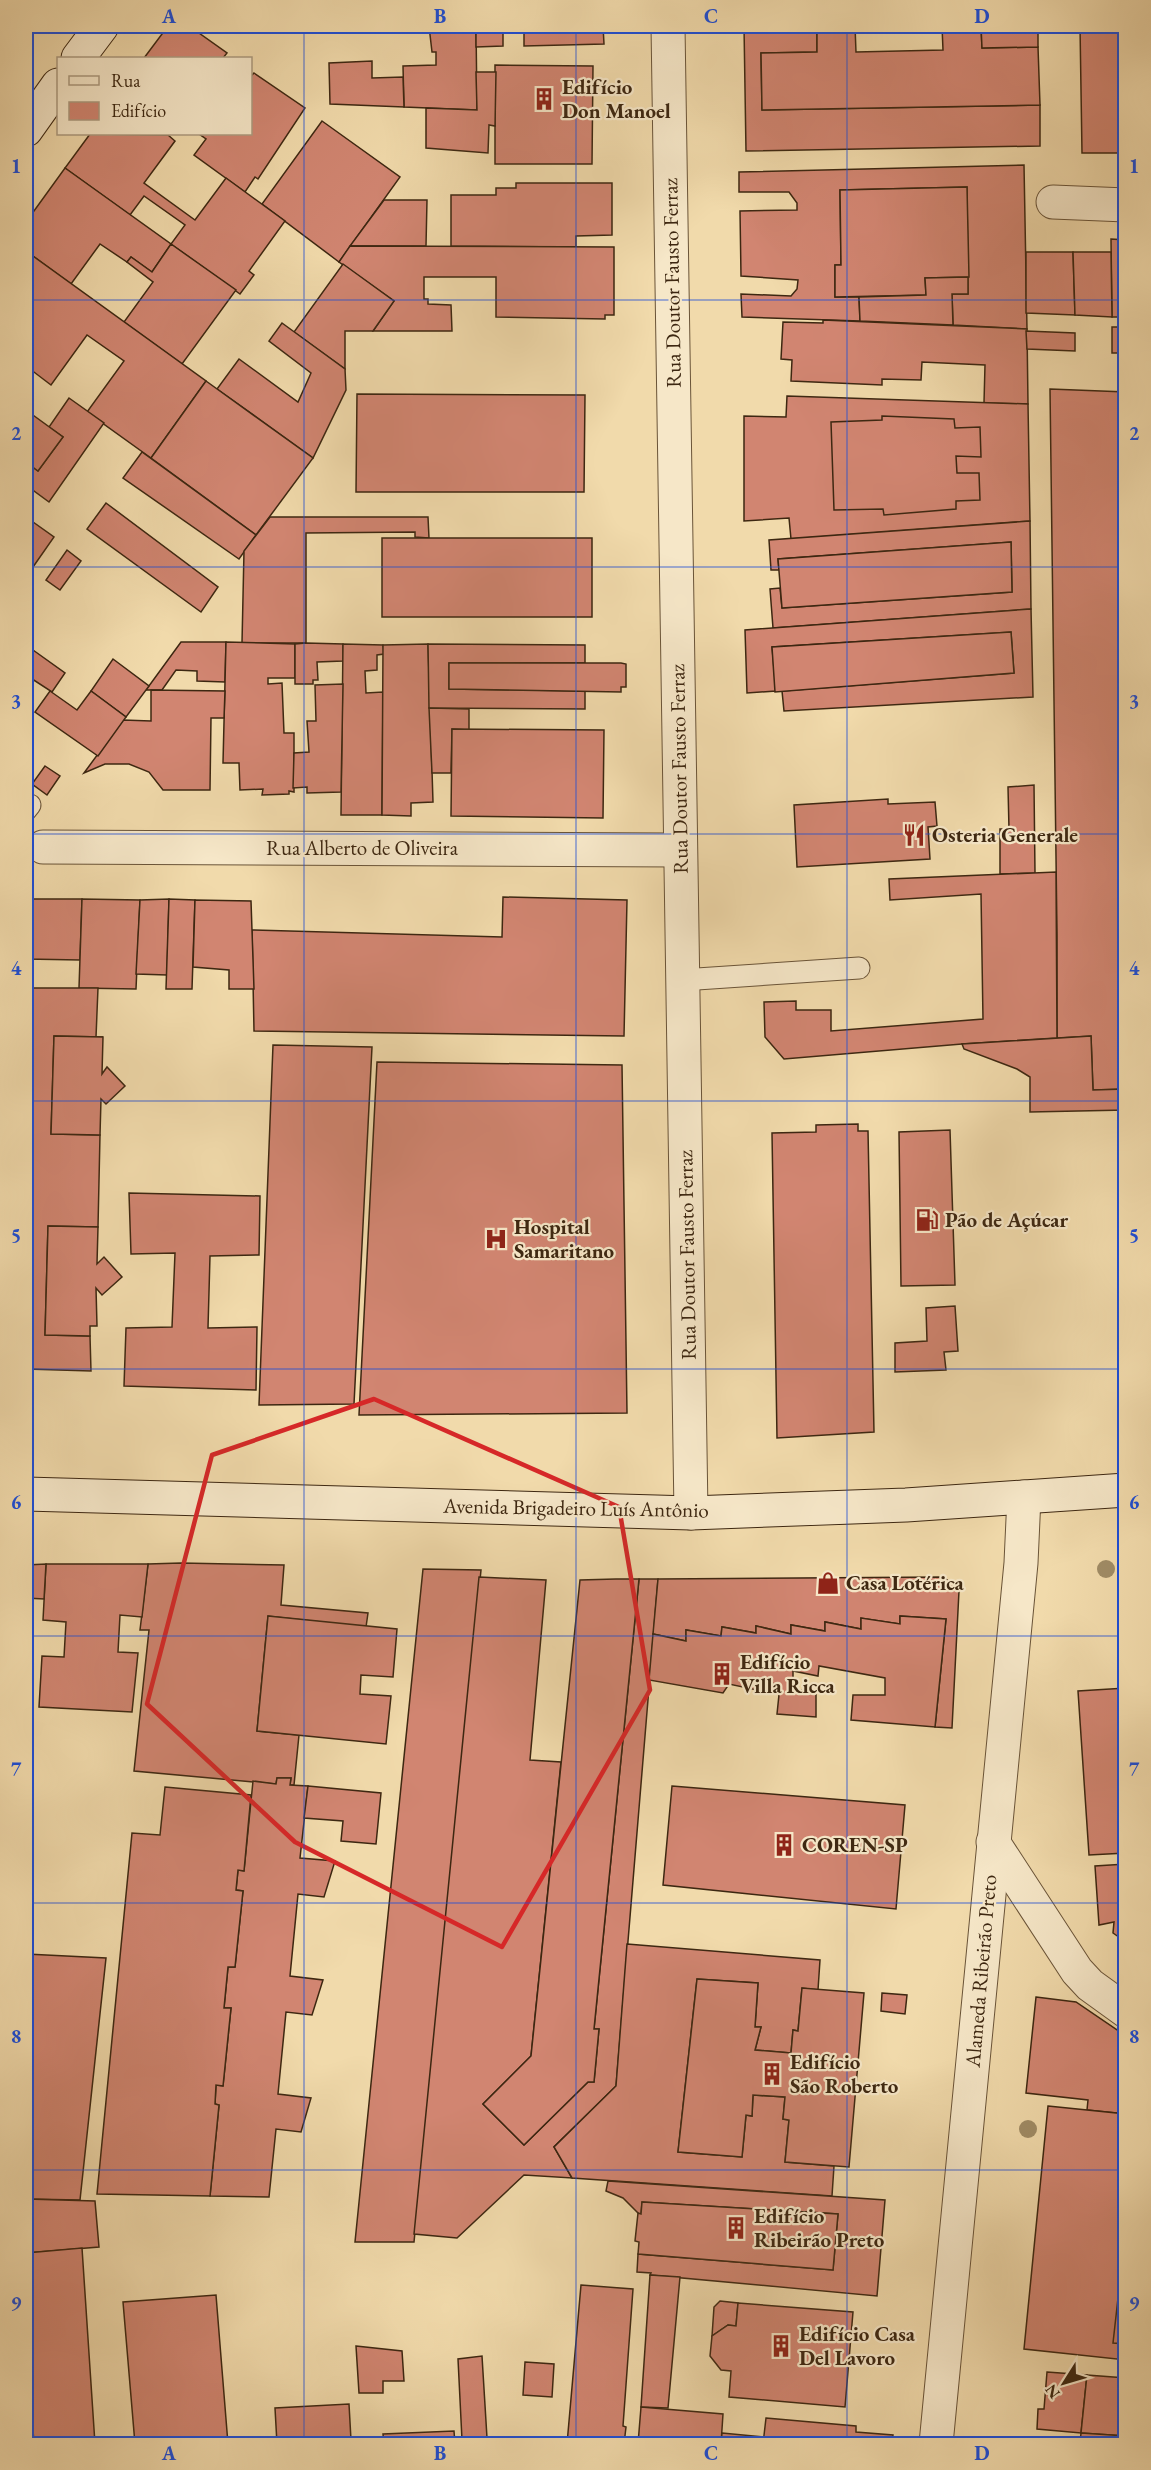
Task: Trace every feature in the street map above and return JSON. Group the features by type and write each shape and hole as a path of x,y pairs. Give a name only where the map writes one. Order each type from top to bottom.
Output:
{"street":[{"path":"79,57 102,26"},
{"name":"Rua Doutor Fausto Ferraz","path":"668,26 691,1513"},
{"path":"26,130 57,86"},
{"path":"1053,202 1125,205"},
{"name":"Rua Alberto de Oliveira","path":"43,848 680,850"},
{"name":"Avenida Brigadeiro Luís Antônio","path":"26,1494 691,1513 906,1505 1125,1490"},
{"name":"Alameda Ribeirão Preto","path":"936,2445 1021,1563 1024,1497"},
{"path":"993,1842 1077,1971 1090,1985 1125,2011"}],"lane":[{"path":"682,980 859,968"}],"highlighted area":[{"path":"374,1399 619,1507 650,1690 502,1947 295,1842 147,1704 212,1455"}],"building":[{"path":"168,26 189,26 227,53 224,57 145,57"},
{"path":"429,26 476,26 477,110 404,107 403,66 436,65 436,52 432,52"},
{"path":"476,26 503,26 503,46 476,47"},
{"path":"524,26 603,26 604,44 524,46"},
{"path":"744,26 817,26 817,52 761,53 762,110 1040,105 1040,146 746,151"},
{"path":"817,26 855,26 856,52 943,50 942,26 981,26 982,48 1038,47 1040,105 762,110 761,53 817,52"},
{"path":"981,26 1038,26 1038,47 982,48"},
{"path":"1080,26 1126,26 1126,153 1082,153"},
{"path":"372,61 372,78 403,77 404,107 330,104 329,63"},
{"name":"Edifício Don Manoel","path":"495,65 593,66 592,164 495,164"},
{"path":"476,72 496,72 495,126 489,125 488,153 426,148 426,108 477,110"},
{"path":"254,73 305,108 258,179 255,177 245,192 194,155 206,139 200,135 252,135 252,75"},
{"path":"322,121 400,177 339,262 262,204"},
{"path":"89,135 168,135 175,141 144,183 195,220 226,178 285,221 249,271 254,275 240,294 171,244 185,225 144,196 130,215 65,168"},
{"path":"1024,165 1027,329 953,325 952,294 968,294 967,187 840,190 841,265 835,265 835,297 859,297 860,321 742,317 741,294 791,296 797,289 798,280 741,276 740,211 797,210 797,203 789,192 739,192 739,172"},
{"path":"65,168 171,244 152,272 131,257 127,262 100,244 71,284 26,251 26,222"},
{"path":"516,183 612,183 612,235 576,236 576,247 451,246 451,195 496,195 496,188 516,188"},
{"path":"967,187 969,277 925,278 926,295 835,297 835,265 841,265 840,190"},
{"path":"384,200 427,200 426,246 350,246"},
{"path":"1111,239 1126,240 1126,314 1118,314 1118,317 1112,317"},
{"path":"171,244 236,290 182,364 124,322 153,282 127,262 131,257 152,272"},
{"path":"350,246 614,247 614,315 605,315 605,319 496,317 496,277 424,277 424,299 428,299 428,304 451,305 452,331 373,331 394,301 339,262"},
{"path":"26,251 206,381 151,458 87,412 124,361 87,335 51,385 26,366"},
{"path":"1026,252 1073,252 1075,315 1026,313"},
{"path":"1073,252 1111,252 1112,317 1075,315"},
{"path":"343,264 394,301 373,331 345,331 345,369 294,332"},
{"path":"968,277 968,294 952,294 953,325 860,321 859,297 926,295 925,278"},
{"path":"823,320 1027,329 1028,404 984,403 985,365 922,362 921,380 882,379 882,385 791,381 792,360 781,359 783,322 823,323"},
{"path":"282,323 345,369 346,390 313,458 217,389 239,359 298,402 311,373 269,341"},
{"path":"1112,327 1126,327 1126,353 1112,353"},
{"path":"1026,331 1075,333 1075,351 1027,349"},
{"path":"206,381 313,458 256,535 151,458"},
{"path":"1050,389 1126,392 1126,1089 1093,1090 1091,1036 1057,1038"},
{"path":"357,394 585,395 584,492 356,492"},
{"path":"787,396 1028,404 1030,521 791,539 789,518 744,521 744,416 786,417"},
{"path":"69,398 104,423 49,502 26,485 26,462 38,471 63,437 49,427"},
{"path":"26,410 63,437 38,471 26,462"},
{"path":"882,416 954,419 955,428 980,427 981,457 956,456 957,473 979,473 980,500 956,501 956,509 884,515 883,509 834,510 831,422 882,420"},
{"path":"142,452 256,535 239,559 123,478"},
{"path":"106,503 218,587 201,612 87,529"},
{"path":"26,517 54,537 26,577"},
{"path":"270,517 428,517 429,538 415,537 415,532 306,533 306,643 242,643 244,551"},
{"path":"1030,521 1031,609 773,628 770,589 780,588 782,608 1012,592 1011,542 778,559 779,570 771,570 769,540"},
{"path":"382,538 592,538 592,617 382,617"},
{"path":"1011,542 1012,592 782,608 778,559"},
{"path":"67,550 81,561 60,590 46,580"},
{"path":"1031,609 1033,697 784,711 782,691 1014,673 1011,632 772,647 776,691 747,693 745,630"},
{"path":"1011,632 1014,673 775,692 772,647"},
{"path":"181,642 226,642 225,682 197,681 197,671 176,670 162,690 146,690"},
{"path":"226,642 295,644 295,678 268,678 268,684 282,683 284,733 294,733 294,792 262,795 263,789 240,790 239,763 223,763"},
{"path":"295,644 343,644 343,661 317,662 318,680 313,680 313,684 295,684"},
{"path":"343,644 383,645 384,654 377,655 377,670 365,671 366,693 383,692 382,815 341,815"},
{"path":"428,644 433,802 411,803 411,816 382,815 383,645"},
{"path":"428,644 585,645 585,663 449,663 449,689 585,691 585,709 429,708"},
{"path":"26,645 65,673 52,692 26,675"},
{"path":"113,659 149,686 126,717 91,691"},
{"path":"449,663 621,663 626,664 626,687 621,687 621,692 449,689"},
{"path":"343,684 341,792 307,793 307,787 293,788 294,753 309,752 307,721 316,721 315,685"},
{"path":"151,690 225,691 224,718 211,718 210,790 163,790 149,772 129,764 105,764 84,773 123,720 151,721"},
{"path":"50,691 77,710 91,691 126,717 98,756 35,712"},
{"path":"429,708 469,709 469,730 452,729 451,773 432,773"},
{"path":"452,729 604,730 603,818 451,816"},
{"path":"45,766 60,776 47,795 32,784"},
{"path":"1034,785 1035,873 1000,874 1000,829 1009,829 1008,787"},
{"path":"888,799 888,804 935,802 937,826 928,827 930,859 797,867 794,805"},
{"path":"1056,872 1057,1038 784,1059 765,1037 764,1002 796,1001 796,1010 831,1010 831,1031 983,1019 981,894 890,900 889,879"},
{"path":"503,897 627,900 624,1036 254,1031 252,930 502,937"},
{"path":"27,899 82,899 80,960 26,959"},
{"path":"82,899 140,900 136,989 79,988"},
{"path":"169,899 167,975 136,974 140,900"},
{"path":"169,899 195,900 192,989 166,989"},
{"path":"195,900 251,901 254,989 229,989 229,970 193,967"},
{"path":"26,988 98,988 96,1037 54,1036 51,1134 100,1135 98,1227 48,1226 45,1335 90,1336 91,1371 26,1369"},
{"path":"54,1036 103,1037 102,1074 107,1067 125,1086 106,1104 101,1099 100,1135 51,1134"},
{"path":"1091,1036 1093,1090 1126,1089 1126,1110 1030,1112 1030,1077 1017,1069 964,1049 962,1044"},
{"path":"273,1045 372,1047 354,1404 259,1405"},
{"name":"Hospital Samaritano","path":"377,1062 622,1065 627,1413 359,1415"},
{"path":"858,1124 858,1131 868,1131 874,1432 777,1438 772,1133 816,1132 816,1125"},
{"name":"Pão de Açúcar","path":"950,1130 955,1285 901,1286 899,1132"},
{"path":"129,1193 260,1196 259,1255 210,1256 208,1328 257,1327 256,1390 124,1386 126,1328 172,1327 175,1253 131,1254"},
{"path":"48,1226 98,1227 97,1264 104,1257 122,1277 102,1295 96,1288 97,1326 90,1326 90,1336 45,1335"},
{"path":"955,1306 958,1351 944,1352 946,1370 895,1372 895,1343 927,1341 926,1308"},
{"path":"46,1564 148,1564 142,1617 120,1615 118,1652 138,1653 132,1712 39,1707 42,1656 64,1657 66,1622 43,1620"},
{"path":"46,1564 44,1599 26,1598 26,1565"},
{"path":"148,1564 284,1565 281,1605 368,1613 366,1627 268,1616 257,1731 299,1735 294,1785 290,1785 291,1778 277,1778 276,1784 134,1771 149,1630 140,1630"},
{"path":"423,1569 481,1570 414,2242 355,2242"},
{"path":"479,1577 546,1580 530,1760 561,1762 531,2056 483,2104 524,2145 588,2082 594,2082 599,2029 594,2029 639,1579 658,1579 616,2086 554,2147 572,2178 524,2175 457,2238 414,2234"},
{"path":"944,1577 959,1591 952,1728 935,1727 946,1619 900,1616 900,1624 861,1618 861,1629 825,1622 825,1631 791,1625 791,1634 756,1626 756,1633 722,1627 721,1636 686,1630 686,1641 653,1634 658,1579"},
{"path":"639,1579 594,2029 599,2029 594,2082 588,2082 524,2145 483,2104 531,2056 580,1580"},
{"path":"268,1616 397,1629 393,1677 361,1675 360,1694 391,1696 386,1744 257,1731"},
{"name":"Edifício Villa Ricca","path":"900,1616 946,1619 935,1727 851,1720 853,1695 885,1695 885,1678 819,1666 818,1676 793,1671 793,1690 816,1691 816,1717 777,1714 780,1685 763,1681 757,1690 729,1684 723,1693 649,1680 653,1634 686,1641 686,1630 721,1636 722,1627 756,1633 756,1626 791,1634 791,1625 825,1631 825,1622 861,1629 861,1618 900,1624"},
{"path":"1126,1688 1126,1853 1089,1855 1078,1691"},
{"path":"277,1778 291,1778 290,1785 308,1786 300,1858 335,1861 324,1897 298,1894 290,1976 323,1980 312,2015 286,2012 278,2094 311,2098 301,2132 276,2129 269,2197 210,2196 219,2105 215,2104 216,2085 223,2086 231,2008 224,2008 228,1967 235,1967 243,1891 236,1890 238,1870 244,1871 253,1781 276,1784"},
{"path":"308,1786 381,1793 376,1844 341,1841 343,1821 304,1818"},
{"name":"COREN-SP","path":"672,1786 905,1805 896,1909 663,1885"},
{"path":"165,1787 251,1795 244,1871 238,1870 236,1890 243,1891 235,1967 228,1967 224,2008 231,2008 223,2086 216,2085 215,2104 219,2105 210,2196 97,2194 132,1833 160,1835"},
{"path":"1126,1864 1126,1942 1113,1933 1114,1922 1099,1925 1095,1866"},
{"path":"627,1944 820,1960 818,1990 802,1988 798,2031 793,2030 791,2053 755,2050 761,2027 755,2027 758,1983 697,1979 678,2152 742,2157 746,2115 752,2116 753,2095 785,2097 783,2119 789,2120 785,2162 834,2166 832,2196 572,2178 554,2147 616,2086"},
{"path":"26,1954 106,1958 80,2200 26,2199"},
{"name":"Edifício São Roberto","path":"697,1979 758,1983 755,2027 761,2027 755,2050 791,2053 793,2030 798,2031 802,1988 864,1993 849,2167 785,2162 789,2120 783,2119 785,2097 753,2095 752,2116 746,2115 742,2157 678,2152"},
{"path":"882,1993 907,1995 905,2014 881,2011"},
{"path":"1036,1997 1076,2002 1126,2036 1126,2114 1087,2110 1088,2100 1026,2093"},
{"path":"1048,2106 1126,2114 1126,2360 1024,2349"},
{"path":"608,2181 885,2200 877,2296 637,2272 638,2254 833,2270 838,2214 642,2202 641,2214 639,2214 623,2198 606,2191"},
{"path":"26,2199 95,2201 99,2247 26,2253"},
{"name":"Edifício Ribeirão Preto","path":"642,2202 838,2214 833,2270 638,2254 639,2242 635,2241 638,2213 641,2214"},
{"path":"1126,2226 1126,2344 1113,2343"},
{"path":"82,2248 95,2444 34,2444 26,2327 26,2253"},
{"path":"650,2275 680,2277 668,2408 641,2407"},
{"path":"581,2285 633,2289 623,2426 626,2427 624,2444 567,2444"},
{"path":"216,2295 228,2444 135,2444 123,2302"},
{"path":"720,2301 738,2303 736,2326 728,2325 712,2336 714,2307"},
{"name":"Edifício Casa Del Lavoro","path":"738,2303 853,2312 845,2407 729,2397 731,2371 721,2370 710,2356 712,2336 728,2325 736,2326"},
{"path":"356,2346 402,2351 404,2381 383,2381 383,2393 359,2393"},
{"path":"482,2356 487,2438 462,2440 458,2359"},
{"path":"525,2362 554,2364 552,2397 523,2395"},
{"path":"1047,2372 1087,2375 1081,2433 1037,2429 1038,2409 1044,2409"},
{"path":"1087,2375 1126,2378 1126,2436 1081,2433"},
{"path":"349,2404 351,2440 358,2439 358,2444 277,2444 275,2408"},
{"path":"641,2407 723,2414 721,2444 638,2444"},
{"path":"766,2418 856,2426 856,2432 893,2435 892,2444 794,2444 784,2442 784,2438 776,2438 775,2444 763,2444"},
{"path":"454,2431 455,2444 384,2444 383,2434"},
{"path":"722,2433 764,2437 763,2444 721,2444"},
{"path":"1081,2433 1126,2436 1126,2444 1080,2444"},
{"path":"512,2440 544,2441 543,2444 512,2444"}],"place":[{"name":"Edifício Don Manoel","path":"544,99"},
{"name":"Osteria Generale","path":"914,835"},
{"name":"Pão de Açúcar","path":"927,1220"},
{"name":"Hospital Samaritano","path":"496,1239"},
{"name":"Casa Lotérica","path":"828,1583"},
{"name":"Edifício Villa Ricca","path":"722,1674"},
{"name":"COREN-SP","path":"784,1845"},
{"name":"Edifício São Roberto","path":"772,2074"},
{"name":"Edifício Ribeirão Preto","path":"736,2228"},
{"name":"Edifício Casa Del Lavoro","path":"781,2346"}]}
